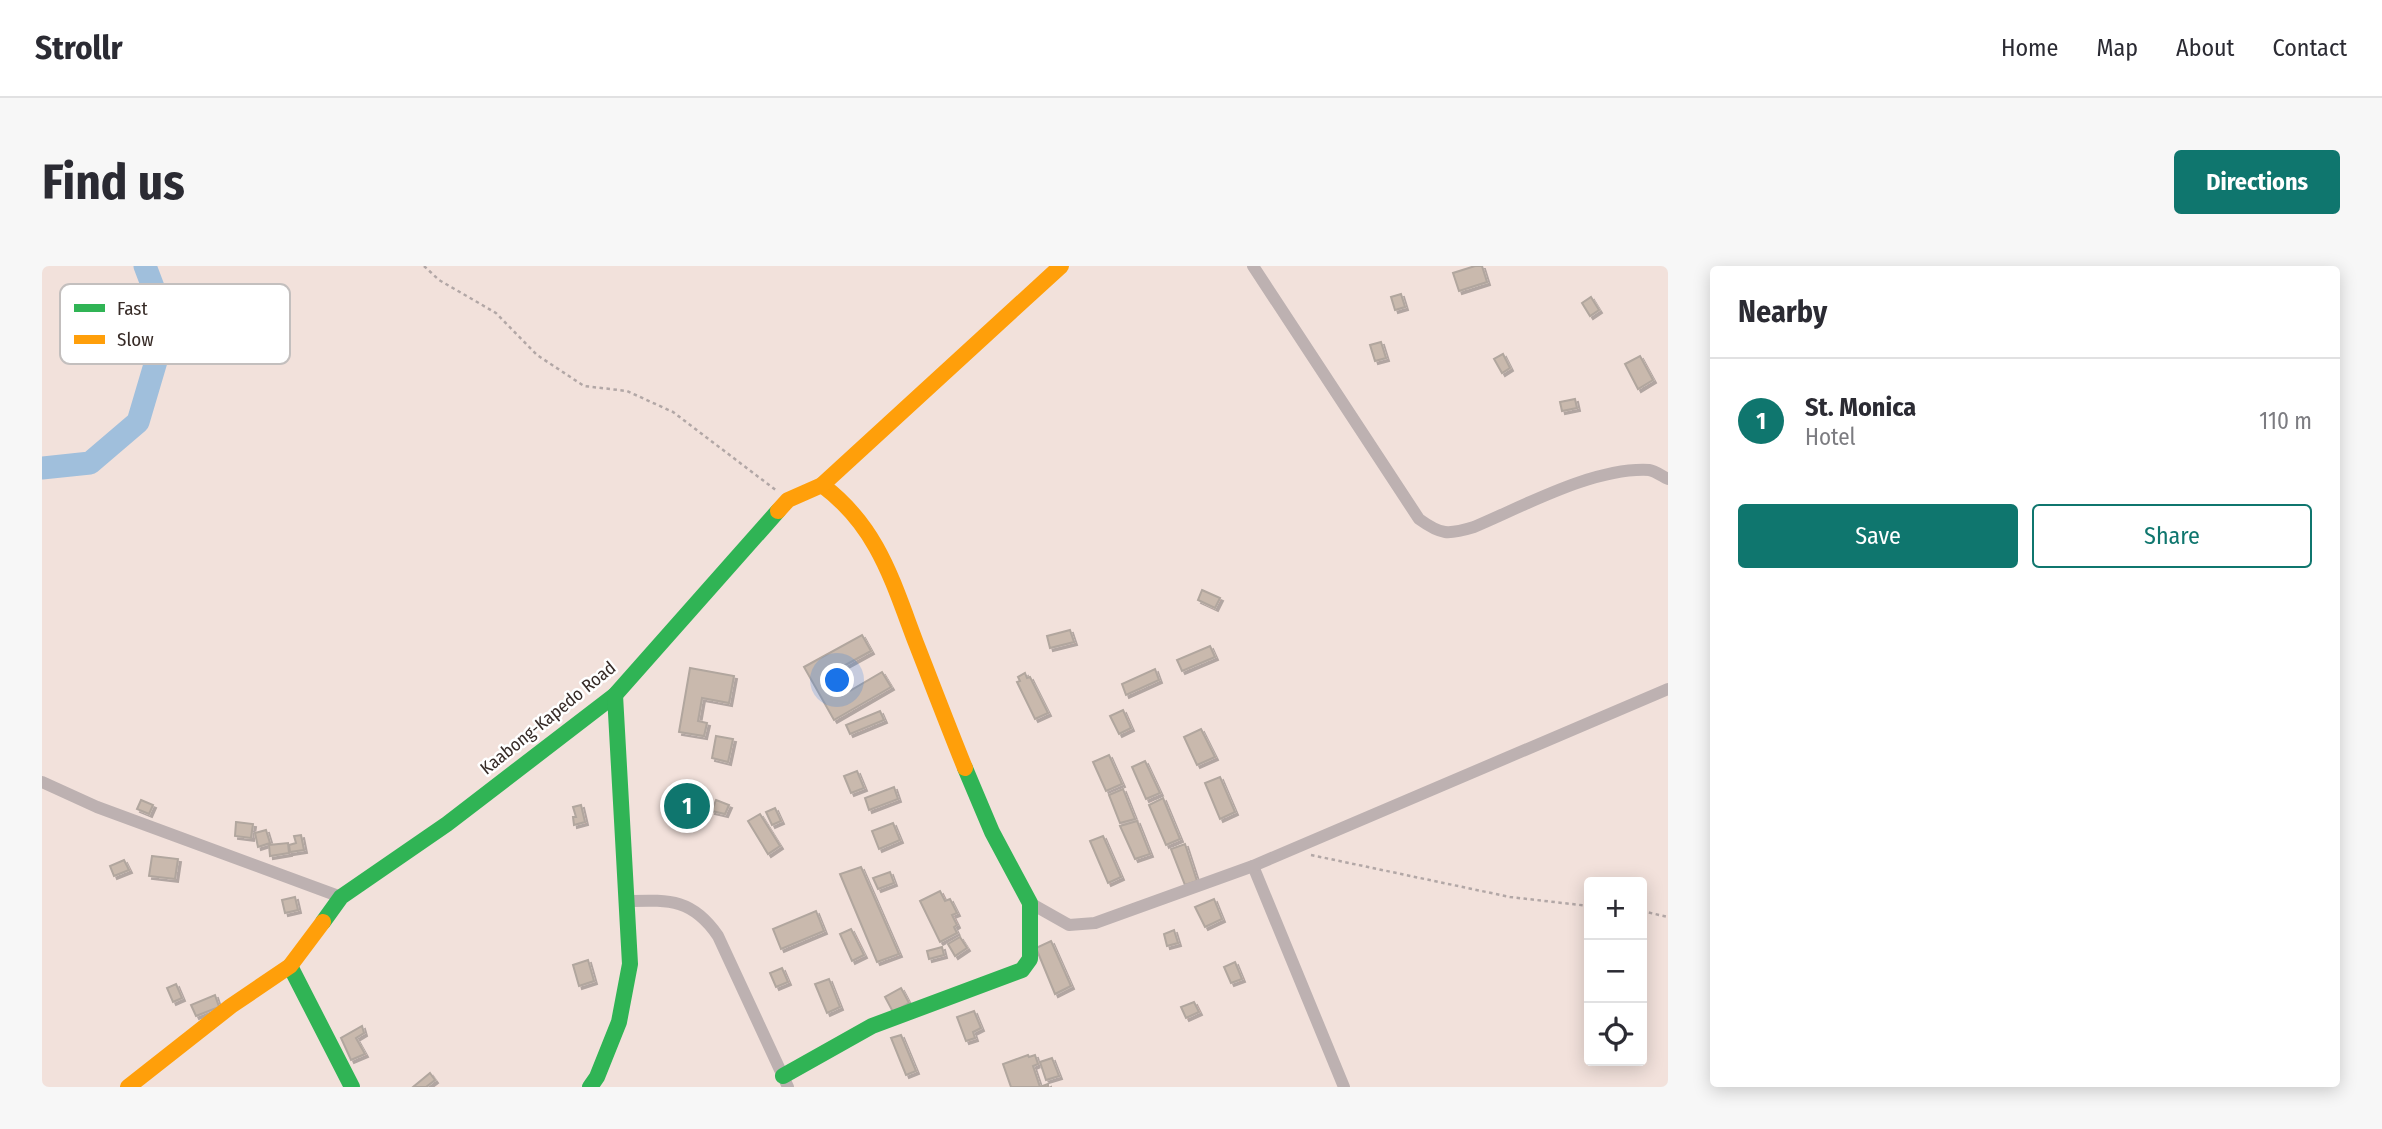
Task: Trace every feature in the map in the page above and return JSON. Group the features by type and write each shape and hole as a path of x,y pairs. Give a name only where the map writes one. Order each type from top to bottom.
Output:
{"street":[{"name":"Kaabong-Kapedo Road","path":"128,1087 231,1006 290,966 341,897 447,824 615,695 788,500 822,485 1061,266"},
{"path":"1253,266 1419,519 1437,532 1455,533 1474,527 1591,478 1620,472 1652,470 1668,480"},
{"path":"627,901 678,903 695,911 711,925 785,1081 872,1026 1022,970 1030,959 1030,903 992,832 969,779 881,553 859,519 842,500 822,485"},
{"path":"1030,903 1069,925 1095,923 1252,866 1668,688"},
{"path":"590,1087 597,1077 620,1022 630,964 615,695"},
{"path":"42,782 97,807 341,897"},
{"path":"1252,866 1344,1087"},
{"path":"290,966 352,1087"}],"path":[{"path":"424,266 439,280 496,313 537,355 584,386 627,391 673,412 788,500"},
{"path":"1287,850 1510,897 1584,905"},
{"path":"1647,912 1668,917"}],"building":[{"path":"1482,266 1487,282 1459,291 1453,273"},
{"path":"1401,294 1405,307 1395,310 1391,297"},
{"path":"1591,297 1599,310 1590,316 1582,303"},
{"path":"1381,342 1386,358 1375,361 1370,345"},
{"path":"1503,354 1510,368 1502,373 1494,359"},
{"path":"1640,356 1653,380 1638,389 1625,364"},
{"path":"1575,399 1577,408 1562,411 1560,402"},
{"path":"1202,590 1220,598 1215,608 1198,600"},
{"path":"1070,630 1074,642 1050,648 1047,636"},
{"path":"862,635 871,651 829,674 841,696 882,672 891,687 834,720 804,667"},
{"path":"1210,646 1215,657 1182,671 1177,660"},
{"path":"690,668 734,676 729,703 702,698 698,721 707,723 704,736 679,732"},
{"path":"1155,669 1159,680 1126,695 1122,684"},
{"path":"1025,673 1027,678 1030,677 1048,713 1035,719 1017,682 1020,681 1018,677"},
{"path":"1123,710 1131,728 1119,734 1110,716"},
{"path":"880,711 884,720 850,734 846,725"},
{"path":"1201,729 1215,757 1197,765 1184,737"},
{"path":"716,736 733,739 728,762 712,758"},
{"path":"1109,755 1122,784 1106,791 1093,762"},
{"path":"1145,761 1160,793 1146,799 1132,767"},
{"path":"857,771 864,788 851,793 844,776"},
{"path":"1220,777 1235,812 1220,819 1205,783"},
{"path":"894,787 898,799 869,810 865,798"},
{"path":"1123,789 1135,819 1120,823 1109,795"},
{"path":"1163,798 1180,839 1166,845 1149,805"},
{"path":"686,799 689,809 670,815 667,804"},
{"path":"141,800 153,805 149,814 137,809"},
{"path":"716,800 729,805 725,814 712,811"},
{"path":"581,805 585,822 574,825 573,817 576,817 573,807"},
{"path":"775,808 781,821 772,825 766,812"},
{"path":"760,814 780,846 768,854 748,821"},
{"path":"1137,821 1150,854 1135,859 1120,826"},
{"path":"236,822 253,824 251,838 235,836"},
{"path":"893,823 900,840 879,849 872,831"},
{"path":"266,830 270,843 258,847 255,833"},
{"path":"301,835 304,850 290,852 289,845 296,843 294,836"},
{"path":"1103,836 1121,877 1108,883 1090,841"},
{"path":"288,843 289,853 270,856 269,845"},
{"path":"1185,844 1197,881 1185,885 1171,849"},
{"path":"152,856 178,859 175,879 149,876"},
{"path":"124,860 129,870 114,876 110,866"},
{"path":"861,867 899,954 877,962 840,874"},
{"path":"890,872 894,883 878,889 873,878"},
{"path":"940,891 945,901 950,899 957,913 952,915 957,925 954,927 957,933 940,942 920,901"},
{"path":"295,897 298,910 285,913 282,900"},
{"path":"1214,899 1222,919 1205,927 1195,907"},
{"path":"816,911 824,931 781,949 773,929"},
{"path":"851,929 864,955 852,961 840,934"},
{"path":"1174,930 1178,943 1167,946 1164,934"},
{"path":"960,937 967,948 955,956 948,944"},
{"path":"1051,941 1071,986 1055,994 1036,948"},
{"path":"942,947 944,955 929,959 927,951"},
{"path":"588,960 594,981 579,986 573,965"},
{"path":"1235,962 1242,979 1231,983 1224,967"},
{"path":"782,968 788,982 776,987 770,973"},
{"path":"829,979 840,1007 827,1013 815,984"},
{"path":"176,984 182,998 173,1002 167,988"},
{"path":"901,988 909,1003 893,1012 885,997"},
{"path":"215,995 219,1007 196,1016 191,1005"},
{"path":"1194,1002 1199,1012 1186,1018 1181,1007"},
{"path":"974,1011 981,1028 973,1032 975,1038 966,1041 957,1017"},
{"path":"362,1026 364,1033 356,1038 365,1054 351,1060 341,1038"},
{"path":"901,1035 916,1071 906,1075 891,1038"},
{"path":"1035,1055 1038,1064 1033,1066 1040,1087 1011,1087 1003,1064"},
{"path":"1052,1058 1059,1076 1046,1080 1040,1062"},
{"path":"430,1073 435,1080 426,1087 413,1087"}],"waterway":[{"path":"145,266 152,284"},
{"path":"42,468 90,463 138,422 155,364"}],"traffic: fast":[{"path":"323,922 341,897 447,824 615,695 778,511"},
{"path":"590,1087 597,1077 619,1022 630,964 615,695"},
{"path":"783,1076 872,1026 1022,970 1030,959 1030,903 992,832 965,768"},
{"path":"290,966 352,1087"}],"traffic: slow":[{"path":"778,511 788,500 822,485 1061,266"},
{"path":"822,485 857,519 881,556 965,768"},
{"path":"128,1087 231,1006 290,966 323,922"}],"place":[{"name":"St. Monica","path":"687,806"}]}
